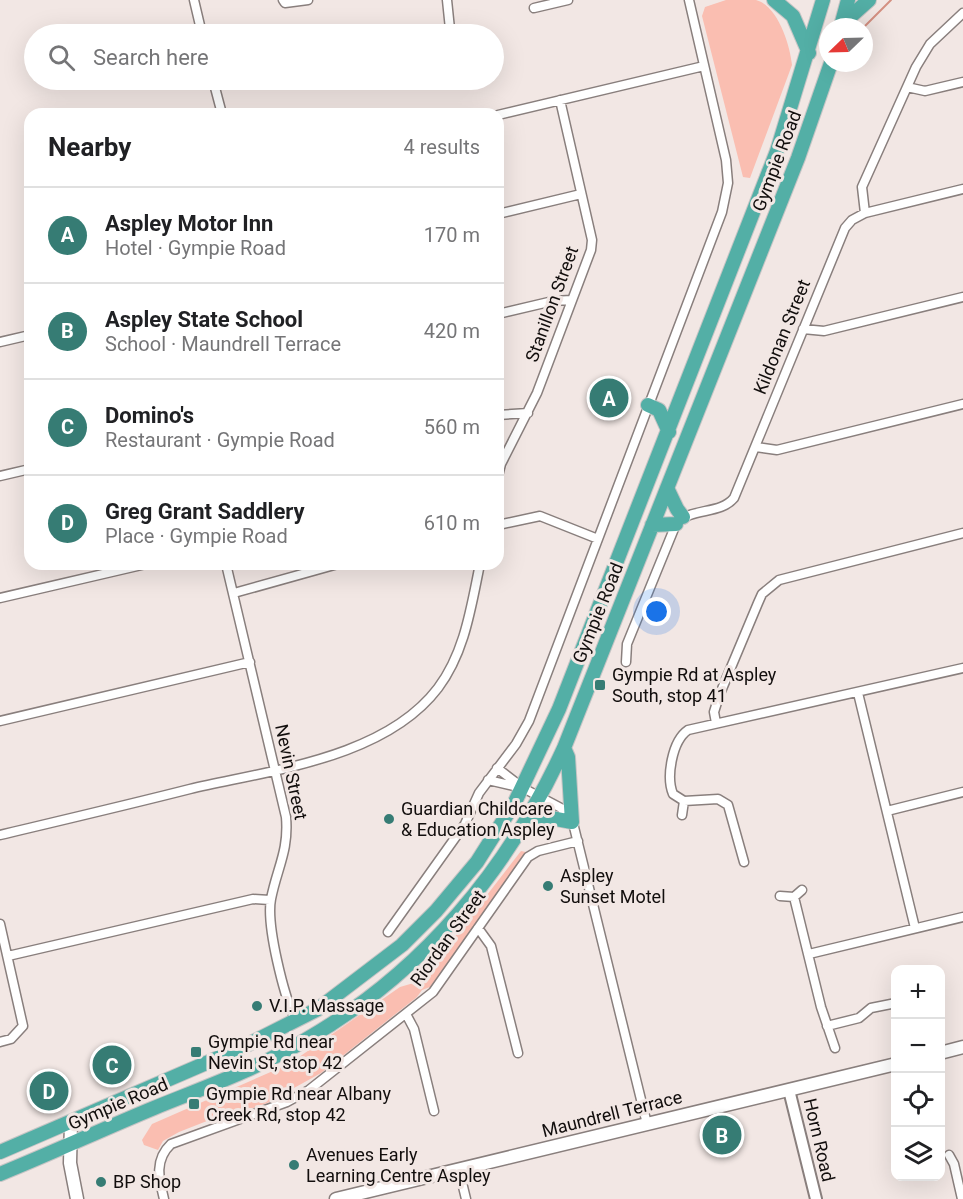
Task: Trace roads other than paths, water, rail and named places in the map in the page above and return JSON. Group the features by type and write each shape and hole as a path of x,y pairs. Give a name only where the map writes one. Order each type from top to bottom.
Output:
{"highway":[{"path":"774,0 793,16 809,53"},
{"name":"Gympie Road","path":"0,1152 296,1021 340,994 382,963 420,928 477,862 523,788 559,709 777,151 824,0"},
{"path":"843,18 848,0"},
{"path":"850,18 869,0"},
{"name":"Gympie Road","path":"0,1174 250,1068 308,1039 358,1007 400,973 465,907 523,828 564,748 798,158 828,72"},
{"path":"648,405 659,410 669,432"},
{"path":"652,525 680,520 667,489"},
{"path":"523,828 551,818 572,822 568,757 564,748"},
{"path":"241,1047 250,1068"}],"main road":[{"path":"945,1052 963,1047"},
{"name":"Maundrell Terrace","path":"336,1199 358,1196 891,1065"},
{"path":"71,1122 70,1167 77,1199"}],"street":[{"path":"194,0 200,24"},
{"path":"283,0 285,3 308,0"},
{"path":"447,0 449,24"},
{"path":"534,8 568,0"},
{"name":"Gympie Road","path":"388,932 469,818 488,780 519,739 535,707 722,212 728,183 726,160 689,0"},
{"path":"963,13 925,51 862,187 865,213 963,189"},
{"path":"504,114 704,66"},
{"path":"907,87 925,91 963,82"},
{"path":"216,90 220,108"},
{"name":"Stanillon Street","path":"504,457 528,413 591,250 592,240 560,100"},
{"path":"504,213 581,194"},
{"name":"Kildonan Street","path":"680,520 732,501 843,232 852,220 865,213"},
{"path":"803,328 824,331 963,297"},
{"path":"504,313 553,301 571,300"},
{"path":"0,342 24,336"},
{"path":"756,447 777,450 963,404"},
{"path":"504,415 528,413"},
{"path":"0,476 24,470"},
{"path":"504,524 540,516 598,539"},
{"path":"626,662 627,644 680,520"},
{"path":"716,723 714,712 719,696 758,603 762,594 779,580 963,533"},
{"path":"0,598 120,570"},
{"name":"Nevin Street","path":"228,570 275,770 287,832 286,848 270,900 273,936 288,1003 296,1021"},
{"path":"234,593 315,570"},
{"path":"0,835 330,757 405,721 430,697 456,656 466,630 479,570"},
{"path":"0,721 250,662"},
{"path":"744,862 728,805 717,799 684,801 673,794 670,782 678,742 688,730 963,668"},
{"path":"858,693 915,928"},
{"path":"497,768 523,788"},
{"path":"488,780 523,788 541,796 561,808 572,822 648,1124"},
{"path":"886,811 963,792"},
{"path":"682,815 684,801"},
{"name":"Riordan Street","path":"164,1199 159,1165 163,1153 171,1144 298,1097 406,1014 440,983 528,857 538,851 578,841"},
{"path":"780,896 794,897 802,890"},
{"path":"794,897 827,1026 835,1048"},
{"path":"8,956 253,899 270,900"},
{"path":"809,954 963,917"},
{"path":"0,924 23,1026 11,1039 0,1042"},
{"path":"478,928 492,946 518,1053"},
{"path":"827,1026 859,1018 871,1008 891,1004"},
{"path":"406,1014 414,1029 434,1111"},
{"name":"Horn Road","path":"789,1090 816,1199"},
{"path":"949,1155 954,1164 962,1199"},
{"path":"459,1170 466,1199"}],"waterway":[{"path":"873,18 891,0"}],"place":[{"name":"Aspley Motor Inn","path":"609,398"},
{"name":"Gympie Rd at Aspley South, stop 41","path":"600,685"},
{"name":"Guardian Childcare & Education Aspley","path":"389,819"},
{"name":"Aspley Sunset Motel","path":"548,886"},
{"name":"V.I.P. Massage","path":"257,1006"},
{"name":"Gympie Rd near Nevin St, stop 42","path":"196,1052"},
{"name":"Domino's","path":"112,1065"},
{"name":"Greg Grant Saddlery","path":"49,1091"},
{"name":"Gympie Rd near Albany Creek Rd, stop 42","path":"194,1104"},
{"name":"Aspley State School","path":"722,1135"},
{"name":"Avenues Early Learning Centre Aspley","path":"294,1165"},
{"name":"BP Shop","path":"101,1182"}]}
